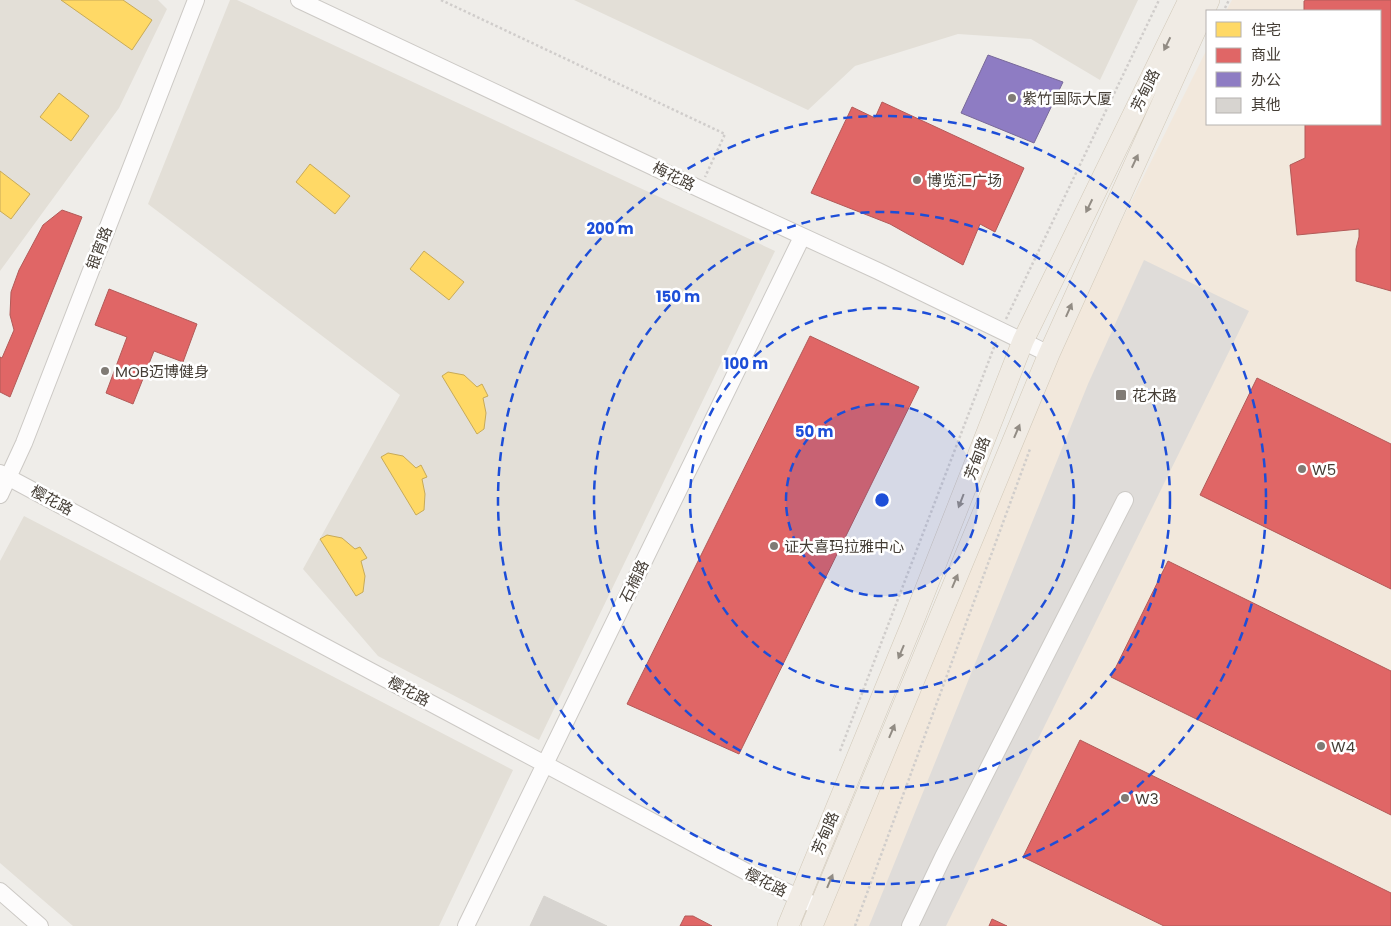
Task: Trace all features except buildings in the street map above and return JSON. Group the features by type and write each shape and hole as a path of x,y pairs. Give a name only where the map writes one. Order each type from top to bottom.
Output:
{"main road":[{"name":"芳甸路","path":"788,926 914,619 1023,341 1189,0"},
{"name":"芳甸路","path":"815,917 1049,354 1210,0"}],"street":[{"name":"银宵路","path":"0,495 4,475 27,434 196,0"},
{"name":"梅花路","path":"299,0 802,237 887,275 1049,354"},
{"name":"石楠路","path":"466,926 802,237"},
{"name":"樱花路","path":"4,475 799,898 815,917"},
{"path":"910,926 943,857 1126,500"},
{"path":"0,892 40,926"}],"path":[{"path":"442,0 725,134 700,189"},
{"path":"855,926 1032,441"}],"shaded area":[{"path":"0,0 158,0 167,9 119,108 0,271"},
{"path":"230,0 237,0 775,251 539,740 378,656 303,569 400,395 148,204"},
{"path":"574,0 1138,0 1100,80 1031,39 958,34 855,66 808,110"},
{"path":"1232,0 1391,0 1391,926 818,926 909,691 1103,258 1206,51 1206,125 1381,125 1381,10 1227,10"},
{"path":"1144,260 1249,311 946,926 869,926 1088,384"},
{"path":"24,516 513,770 439,926 73,926 0,863 0,561"}],"place":[{"name":"紫竹国际大厦","path":"1012,98"},
{"name":"博览汇广场","path":"917,180"},
{"name":"MOB迈博健身","path":"105,371"},
{"name":"花木路","path":"1121,395"},
{"name":"W5","path":"1302,469"},
{"name":"证大喜玛拉雅中心","path":"774,546"},
{"name":"W4","path":"1321,746"},
{"name":"W3","path":"1125,798"}]}
